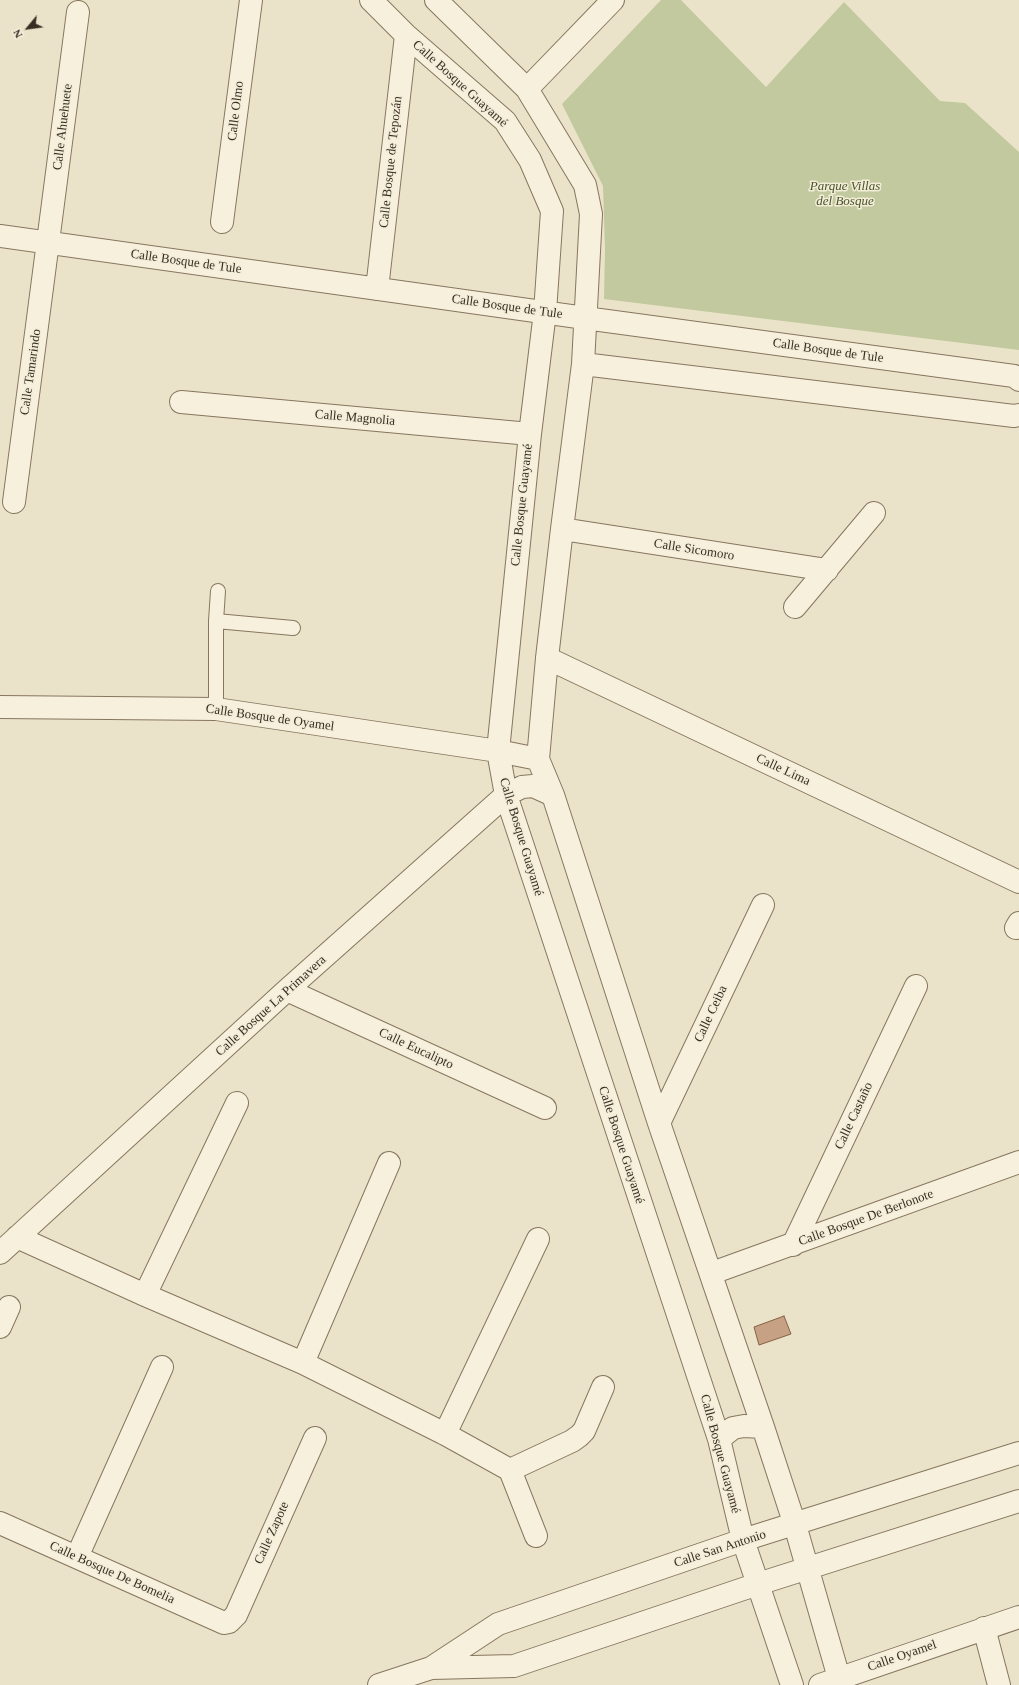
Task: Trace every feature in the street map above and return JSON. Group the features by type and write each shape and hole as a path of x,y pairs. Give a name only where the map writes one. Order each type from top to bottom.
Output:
{"street":[{"name":"Calle Olmo","path":"222,222 251,0"},
{"name":"Calle Bosque Guayamé","path":"371,0 406,35 505,121 530,160 552,210 545,312 530,434 498,751 506,795 719,1439 743,1540 792,1685"},
{"path":"436,0 527,89 585,185 591,214 583,364 547,658 538,758 553,796 659,1123 712,1273 763,1427 807,1568 834,1683"},
{"path":"527,89 612,0"},
{"name":"Calle Ahuehuete","path":"48,243 78,12"},
{"name":"Calle Bosque de Tepozán","path":"377,289 406,35"},
{"name":"Calle Bosque de Tule","path":"0,236 1017,378"},
{"name":"Calle Tamarindo","path":"14,502 48,243"},
{"path":"583,364 1017,415"},
{"name":"Calle Magnolia","path":"181,402 530,434"},
{"path":"795,607 874,513"},
{"name":"Calle Sicomoro","path":"562,529 827,570"},
{"name":"Calle Lima","path":"547,658 1019,882"},
{"name":"Calle Bosque de Oyamel","path":"0,707 216,709 538,758"},
{"name":"Calle Bosque La Primavera","path":"0,1253 288,990 506,795 522,787 533,786 553,796"},
{"name":"Calle Ceiba","path":"659,1123 762,905"},
{"name":"Calle Castaño","path":"793,1245 916,986"},
{"name":"Calle Eucalipto","path":"288,990 545,1108"},
{"path":"145,1295 237,1103"},
{"name":"Calle Bosque De Berlonote","path":"712,1273 793,1245 1019,1162"},
{"path":"303,1363 389,1163"},
{"path":"17,1237 145,1295 303,1363 445,1434 510,1470 536,1536"},
{"path":"445,1434 538,1239"},
{"path":"0,1327 9,1307"},
{"path":"78,1557 162,1367"},
{"path":"510,1470 572,1441 579,1436 584,1431 604,1387"},
{"path":"719,1439 733,1428 744,1426 763,1427"},
{"name":"Calle Zapote","path":"224,1623 229,1622 236,1615 315,1438"},
{"name":"Calle San Antonio","path":"379,1685 430,1668 498,1624 743,1540 1019,1453"},
{"name":"Calle San Antonio","path":"430,1668 514,1666 758,1584 1019,1501"},
{"name":"Calle Bosque De Bomelia","path":"0,1523 224,1623"},
{"name":"Calle Oyamel","path":"834,1683 984,1628 1019,1617"},
{"path":"984,1628 999,1685"}],"lane":[{"path":"216,709 216,621 218,591"},
{"path":"216,621 294,628"}],"green space":[{"name":"Parque Villas del Bosque","path":"661,0 681,0 766,87 844,2 940,101 965,103 1019,152 1019,350 604,299 605,248 603,186 562,104"}],"building":[{"path":"784,1316 791,1334 759,1345 754,1327"}]}
